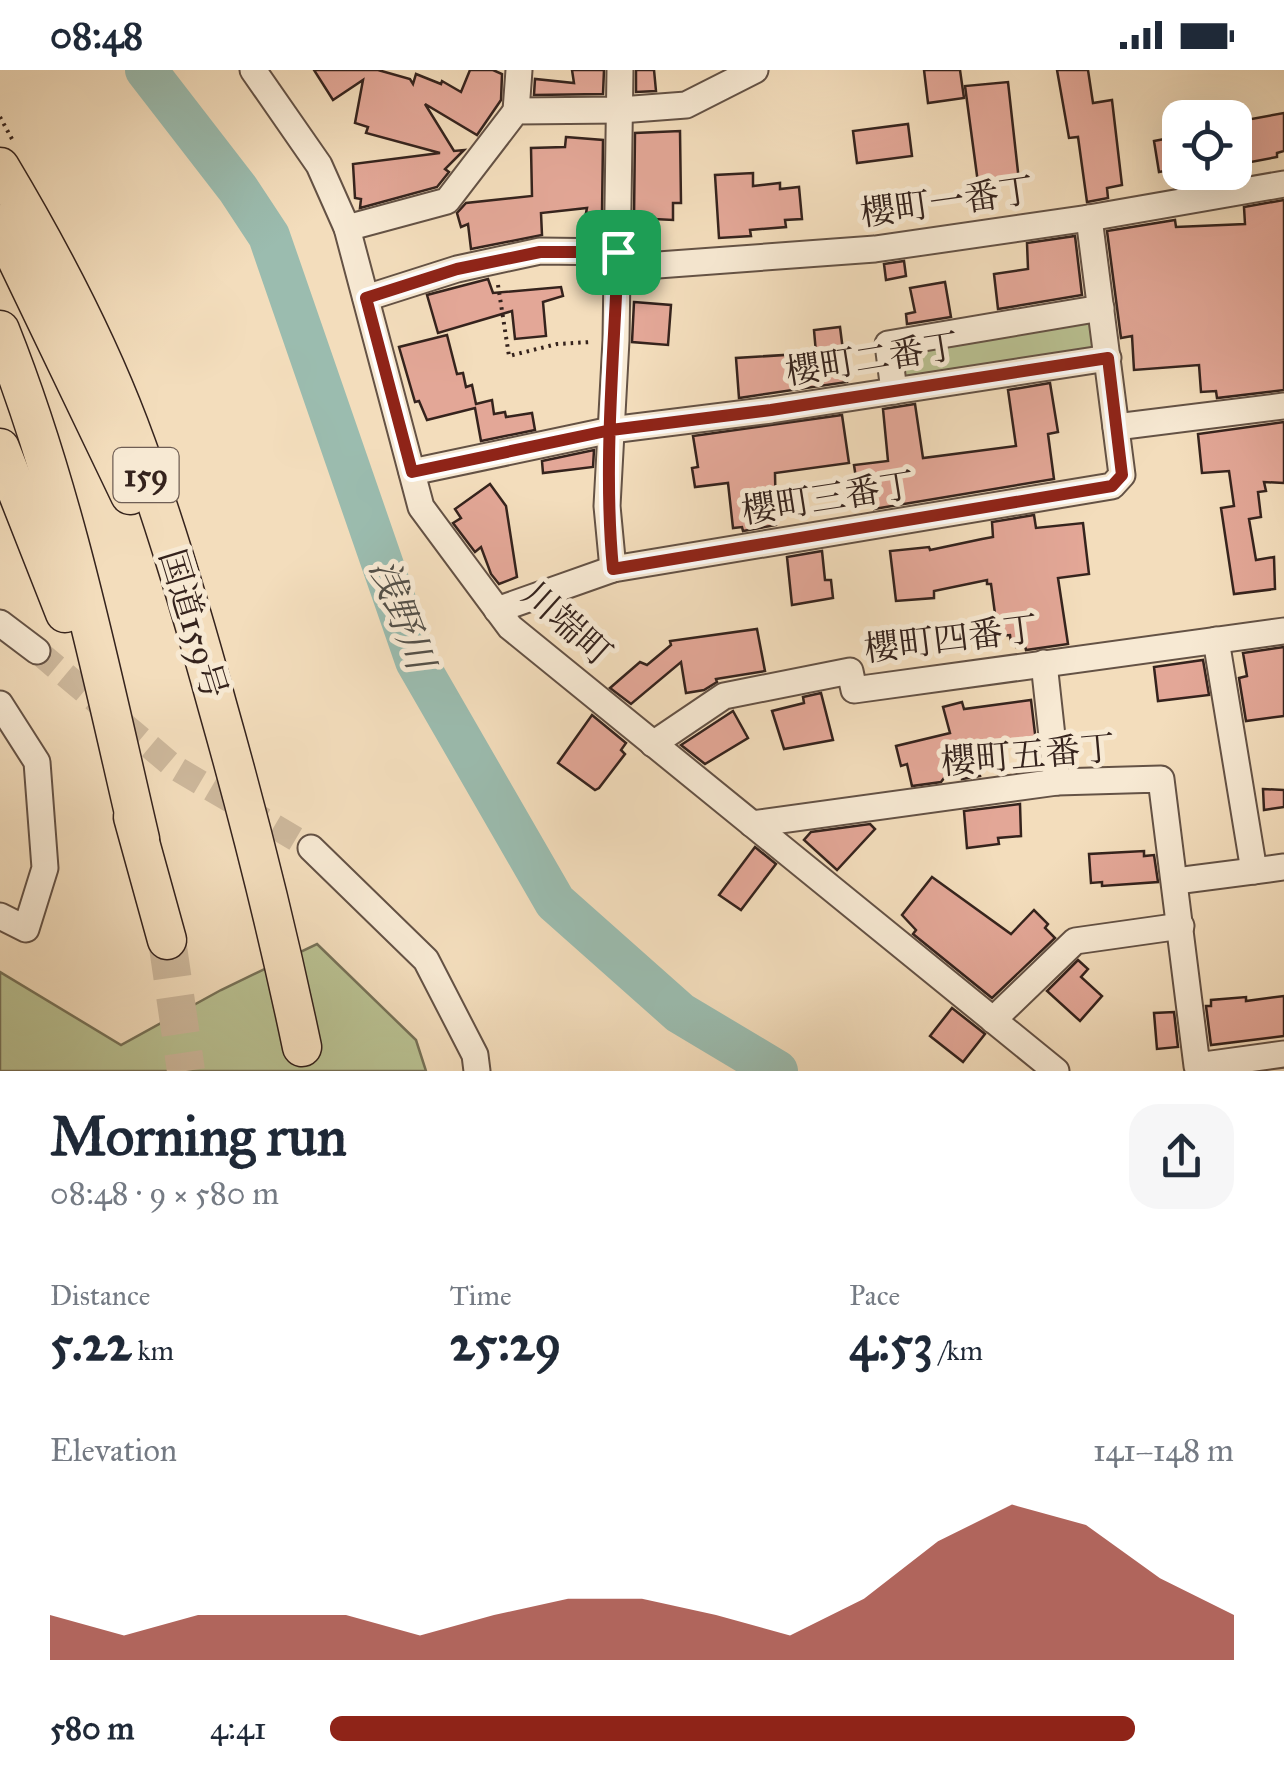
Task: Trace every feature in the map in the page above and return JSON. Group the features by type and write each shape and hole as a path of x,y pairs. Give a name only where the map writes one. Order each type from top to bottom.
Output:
{"highway":[{"name":"国道159号","path":"9,159 129,425 198,636 273,908 302,1048"},
{"name":"159","path":"0,224 76,379 168,584 244,802"},
{"path":"0,330 27,398 84,604 166,940"},
{"path":"0,448 74,639 140,839"}],"street":[{"name":"川端町","path":"253,70 319,165 348,228 422,507 510,627 1056,1071"},
{"path":"348,228 448,201 516,111 519,70"},
{"path":"613,569 607,506 616,340 620,70"},
{"path":"516,111 620,110 686,104 755,70"},
{"name":"櫻町一番丁","path":"366,298 457,269 540,252 617,260 875,249 1284,184"},
{"path":"1089,218 1116,427 1284,406"},
{"path":"894,391 888,344 1101,308"},
{"name":"櫻町二番丁","path":"412,472 611,430 1108,358"},
{"name":"櫻町三番丁","path":"497,610 613,569 1112,486 1122,475 1116,427"},
{"path":"0,623 37,651"},
{"name":"櫻町四番丁","path":"653,744 724,696 850,671 854,690 1284,631"},
{"path":"1216,640 1254,871"},
{"path":"1044,663 1057,782"},
{"path":"0,704 37,762 46,868 26,929 0,916"},
{"name":"櫻町五番丁","path":"752,824 1057,782 1160,780 1176,882"},
{"path":"310,848 426,960 475,1055 477,1071"},
{"path":"1284,867 1176,882 1197,1066 1284,1054"},
{"path":"993,1020 1075,941 1181,926"}],"path":[{"path":"0,116 9,159"},
{"path":"495,261 509,356 557,344 616,340"}],"green space":[{"path":"1090,319 1098,348 901,377 896,356"},
{"path":"317,944 416,1040 426,1071 0,1071 0,972 121,1045 221,990"}],"building":[{"path":"314,70 378,70 410,79 413,84 416,74 441,84 442,81 461,92 470,70 493,70 502,74 501,100 477,135 425,104 454,151 464,150 445,169 449,172 437,187 360,208 361,199 355,198 353,164 440,153 366,133 368,127 355,123 363,80 333,100"},
{"path":"572,70 604,70 603,94 534,95 535,79 574,83"},
{"path":"636,70 654,70 656,91 636,92"},
{"path":"924,70 960,70 964,98 928,103"},
{"path":"1057,70 1088,70 1093,103 1112,100 1122,185 1107,188 1108,198 1087,202 1078,137 1069,138"},
{"path":"1008,82 1019,181 985,186 985,182 978,183 965,86"},
{"path":"1284,113 1284,151 1277,153 1277,157 1252,162 1252,119"},
{"path":"908,124 912,156 857,163 853,131"},
{"path":"680,131 681,203 673,203 673,220 634,218 635,133"},
{"path":"566,137 603,140 602,213 586,213 587,208 541,213 542,235 471,249 468,224 461,227 457,213 466,203 532,196 531,148 565,147"},
{"path":"1162,139 1162,171 1159,172 1154,141"},
{"path":"753,173 753,186 780,183 780,189 799,187 802,219 785,220 786,227 750,230 751,236 719,238 715,175"},
{"path":"1284,200 1284,390 1217,398 1216,391 1201,392 1199,365 1134,370 1132,336 1121,338 1107,231 1175,220 1176,227 1245,224 1244,207"},
{"path":"1075,236 1082,295 998,309 994,274 1028,269 1027,243"},
{"path":"904,261 906,276 886,280 884,264"},
{"path":"488,279 493,293 561,287 563,296 543,302 546,336 515,339 512,311 438,333 427,295"},
{"path":"945,282 951,317 907,324 906,314 915,312 910,288"},
{"path":"634,302 671,305 668,345 632,342"},
{"path":"840,327 847,382 739,398 736,358 816,353 814,330"},
{"path":"447,335 457,374 463,373 466,387 472,385 476,404 492,400 494,414 505,412 506,417 532,413 535,430 481,441 475,408 427,420 419,401 415,402 399,347"},
{"path":"1050,383 1058,432 1048,434 1054,479 874,509 873,504 860,505 854,465 888,461 883,409 915,404 923,458 1016,446 1008,390"},
{"path":"842,415 849,463 775,473 776,525 743,531 742,527 733,528 728,483 695,487 692,468 698,467 693,436"},
{"path":"1284,422 1284,483 1264,482 1266,491 1258,492 1261,517 1249,519 1256,560 1274,557 1275,589 1234,594 1221,508 1234,506 1229,471 1202,473 1198,434"},
{"path":"594,450 593,467 543,473 542,461"},
{"path":"490,484 506,506 517,577 499,584 481,547 475,552 453,523 461,518 455,509"},
{"path":"1034,515 1036,528 1083,523 1089,574 1058,578 1068,644 1026,650 1025,646 1011,643 1010,635 998,636 991,584 987,580 934,591 934,598 896,601 890,551 929,547 930,550 993,537 992,522"},
{"path":"822,551 825,580 831,580 833,598 792,605 787,557"},
{"path":"757,629 765,671 716,679 704,690 686,693 681,662 631,704 610,688 640,662 647,665 671,645 670,641"},
{"path":"1284,647 1284,716 1246,721 1239,678 1247,676 1243,653"},
{"path":"1203,660 1209,695 1158,701 1154,667"},
{"path":"821,693 833,740 784,749 772,711 804,703 803,697"},
{"path":"1031,700 1036,742 973,749 980,776 962,779 960,757 941,782 912,786 907,764 901,766 896,746 950,733 943,707 962,702 964,709"},
{"path":"733,711 748,738 705,764 681,745"},
{"path":"592,715 626,743 621,750 625,754 595,790 558,763"},
{"path":"1263,789 1284,790 1284,807 1264,810"},
{"path":"1020,804 1021,836 998,838 999,844 967,848 964,811"},
{"path":"870,824 875,829 837,870 804,840 811,832"},
{"path":"755,847 776,864 741,910 719,895"},
{"path":"1144,851 1144,856 1154,855 1158,882 1102,886 1102,882 1091,883 1089,854"},
{"path":"932,877 1011,934 1034,910 1055,938 992,998 913,934 916,930 902,915"},
{"path":"1078,960 1088,969 1081,977 1102,996 1080,1021 1047,991"},
{"path":"1284,996 1284,1036 1211,1045 1206,1006 1211,1006 1211,1000"},
{"path":"952,1008 985,1034 963,1062 930,1036"},
{"path":"1174,1012 1178,1047 1157,1049 1154,1013"}],"waterway":[{"name":"浅野川","path":"146,70 238,189 269,236 416,661 555,902 680,1013 777,1071"}],"tunnel":[{"path":"37,651 174,767 311,848"},
{"path":"167,940 186,1071"}],"route":[{"path":"618,252 540,252 457,269 366,298 412,472 611,430 771,410 1108,358 1122,475 1112,486 613,569 607,506 611,430 616,340 618,252"}]}
